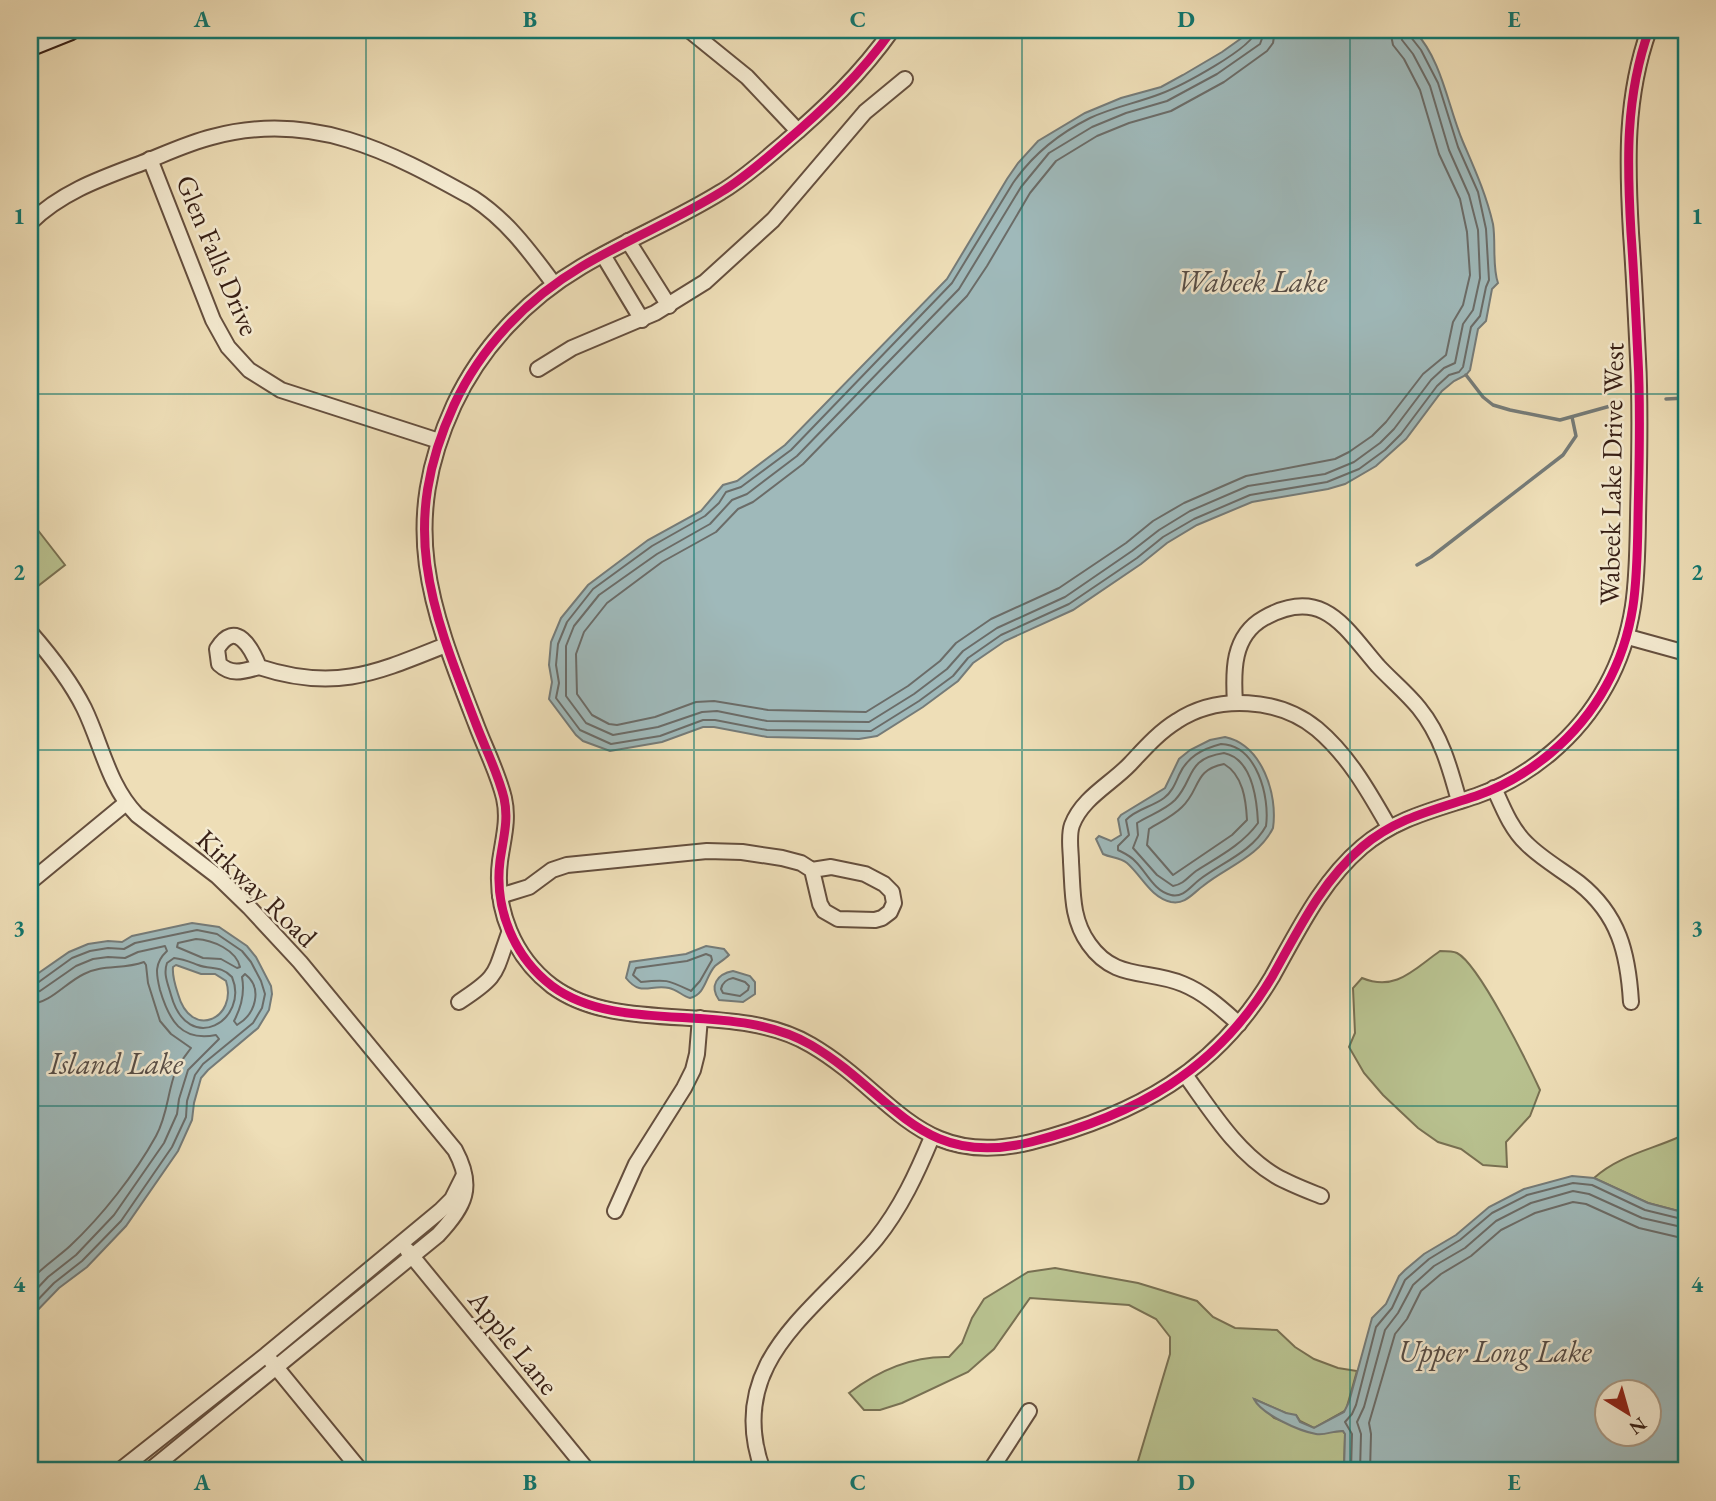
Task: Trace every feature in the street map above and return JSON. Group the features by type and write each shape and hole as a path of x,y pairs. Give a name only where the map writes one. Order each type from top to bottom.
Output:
{"main road":[{"path":"30,46 69,30"}],"street":[{"path":"689,30 747,77 798,131"},
{"path":"459,1002 480,988 497,971 509,933 500,896 500,865 506,828 503,793 432,602 425,540 428,487 439,442 462,389 488,349 519,314 554,284 726,189 798,131 851,82 892,30"},
{"name":"Wabeek Lake Drive West","path":"509,933 527,962 539,975 574,1000 592,1007 617,1011 757,1024 793,1035 822,1052 906,1120 932,1137 972,1147 997,1148 1026,1143 1116,1115 1186,1076 1239,1024 1261,994 1326,886 1351,857 1389,827 1422,812 1494,788 1542,760 1576,729 1600,697 1628,637 1637,576 1640,400 1627,146 1631,100 1649,30"},
{"path":"538,369 572,348 642,320 669,306 705,282 751,243 790,202 855,122 905,79"},
{"path":"30,223 69,193 211,137 253,129 298,129 360,142 437,179 487,207 518,236 554,284"},
{"name":"Glen Falls Drive","path":"150,159 213,320 228,347 248,370 281,390 439,442"},
{"path":"628,241 669,306"},
{"path":"603,255 642,320"},
{"path":"1235,703 1234,662 1238,648 1253,626 1271,614 1294,608 1311,608 1329,614 1351,632 1379,667 1428,719 1446,755 1459,801"},
{"name":"Kirkway Road","path":"30,632 75,691 114,782 126,803 137,815 217,876 276,935 446,1137 461,1161 464,1174"},
{"path":"1628,637 1686,653"},
{"path":"259,667 296,677 337,679 384,670 446,645"},
{"path":"1239,1024 1205,996 1184,984 1115,968 1097,954 1084,936 1075,913 1070,843 1072,826 1086,804 1165,729 1192,713 1235,703 1280,709 1315,728 1352,767 1389,827"},
{"path":"1494,788 1511,823 1527,844 1589,891 1608,914 1626,954 1631,1002"},
{"path":"30,882 126,803"},
{"path":"500,896 529,887 552,870 567,865 687,852 725,851 801,863 812,870 831,867 864,874 884,884 892,892 894,904 890,912 882,918 838,919 824,911 820,904 812,870"},
{"path":"615,1211 636,1164 684,1088 692,1070 697,1054 700,1018"},
{"path":"1186,1076 1228,1132 1254,1161 1279,1178 1321,1196"},
{"path":"763,1471 754,1438 753,1422 756,1396 768,1361 782,1339 875,1241 891,1220 932,1137"},
{"path":"119,1471 402,1243 452,1199 464,1174"},
{"path":"149,1471 438,1235 461,1206 466,1192 464,1174"},
{"name":"Apple Lane","path":"402,1243 588,1471"},
{"path":"266,1355 361,1471"},
{"path":"990,1471 1028,1411"}],"green space":[{"path":"30,520 65,565 38,586 30,575"},
{"path":"1440,951 1457,953 1478,975 1540,1090 1530,1116 1506,1142 1507,1167 1483,1165 1461,1149 1438,1142 1418,1128 1364,1073 1349,1047 1355,1033 1353,988 1362,978 1374,982 1395,980 1413,971"},
{"path":"1679,1137 1686,1137 1686,1213 1648,1203 1594,1178 1613,1164"},
{"path":"1055,1268 1138,1283 1197,1301 1213,1317 1235,1328 1277,1330 1295,1347 1314,1359 1338,1368 1357,1371 1346,1410 1314,1428 1300,1421 1296,1415 1290,1415 1254,1399 1274,1418 1313,1433 1343,1431 1344,1471 1135,1471 1170,1354 1170,1337 1156,1319 1129,1305 1030,1298 994,1349 968,1372 902,1403 880,1410 864,1410 849,1393 896,1366 922,1359 949,1357 962,1343 972,1318 984,1299 1028,1272"}],"water":[{"name":"Wabeek Lake","path":"1253,30 1414,30 1424,42 1438,69 1457,128 1490,213 1498,283 1492,289 1486,321 1478,329 1470,370 1442,391 1406,439 1376,466 1345,484 1252,502 1197,525 1167,543 1073,610 1005,641 973,663 958,681 923,707 877,736 859,739 767,737 703,727 662,742 610,751 583,741 576,735 549,699 552,682 549,665 551,642 561,618 588,585 648,540 701,511 723,485 737,481 785,445 947,279 1007,179 1038,141 1085,113 1121,98 1161,87 1222,52"},
{"path":"1225,737 1249,750 1265,773 1273,801 1273,828 1251,854 1185,900 1171,902 1157,896 1124,861 1103,854 1096,839 1099,836 1111,841 1121,835 1118,819 1121,815 1165,788 1179,759 1210,740"},
{"name":"Island Lake","path":"192,923 219,927 247,946 256,957 271,986 269,1010 258,1028 201,1078 192,1120 178,1151 126,1226 87,1267 59,1288 30,1318 30,979 69,952 88,944 122,942 132,936","holes":["176,965 201,974 215,974 226,981 228,994 225,1005 220,1014 211,1019 193,1017 184,1008 175,984 173,967"]},
{"path":"706,946 724,949 729,955 715,966 699,993 690,998 669,988 636,987 626,978 630,962 686,954"},
{"path":"733,971 750,976 755,982 755,994 743,1002 719,1000 716,995 716,981"},
{"name":"Upper Long Lake","path":"1572,1176 1594,1178 1648,1203 1686,1213 1686,1471 1344,1471 1343,1431 1319,1434 1309,1432 1281,1421 1258,1405 1254,1399 1296,1415 1300,1422 1314,1428 1344,1412 1372,1318 1386,1304 1399,1276 1424,1254 1456,1235 1489,1207 1524,1189"}],"waterway":[{"path":"1466,375 1493,405 1510,410 1560,420 1614,405"},
{"path":"1666,399 1686,398"},
{"path":"1417,565 1563,455 1576,436 1572,417"}],"cycle path":[{"path":"892,30 841,90 745,176 704,202 581,267 542,294 507,326 465,384 437,449 427,490 424,529 427,567 434,604 446,642 504,798 506,822 499,879 504,914 517,946 539,974 552,986 580,1001 611,1010 748,1024 781,1031 811,1045 839,1064 910,1122 934,1136 961,1145 993,1148 1031,1142 1069,1131 1139,1103 1170,1085 1225,1039 1250,1010 1322,891 1362,847 1402,822 1476,796 1515,778 1551,753 1595,705 1624,645 1636,584 1640,438 1629,156 1632,105 1641,55 1649,30"}]}
